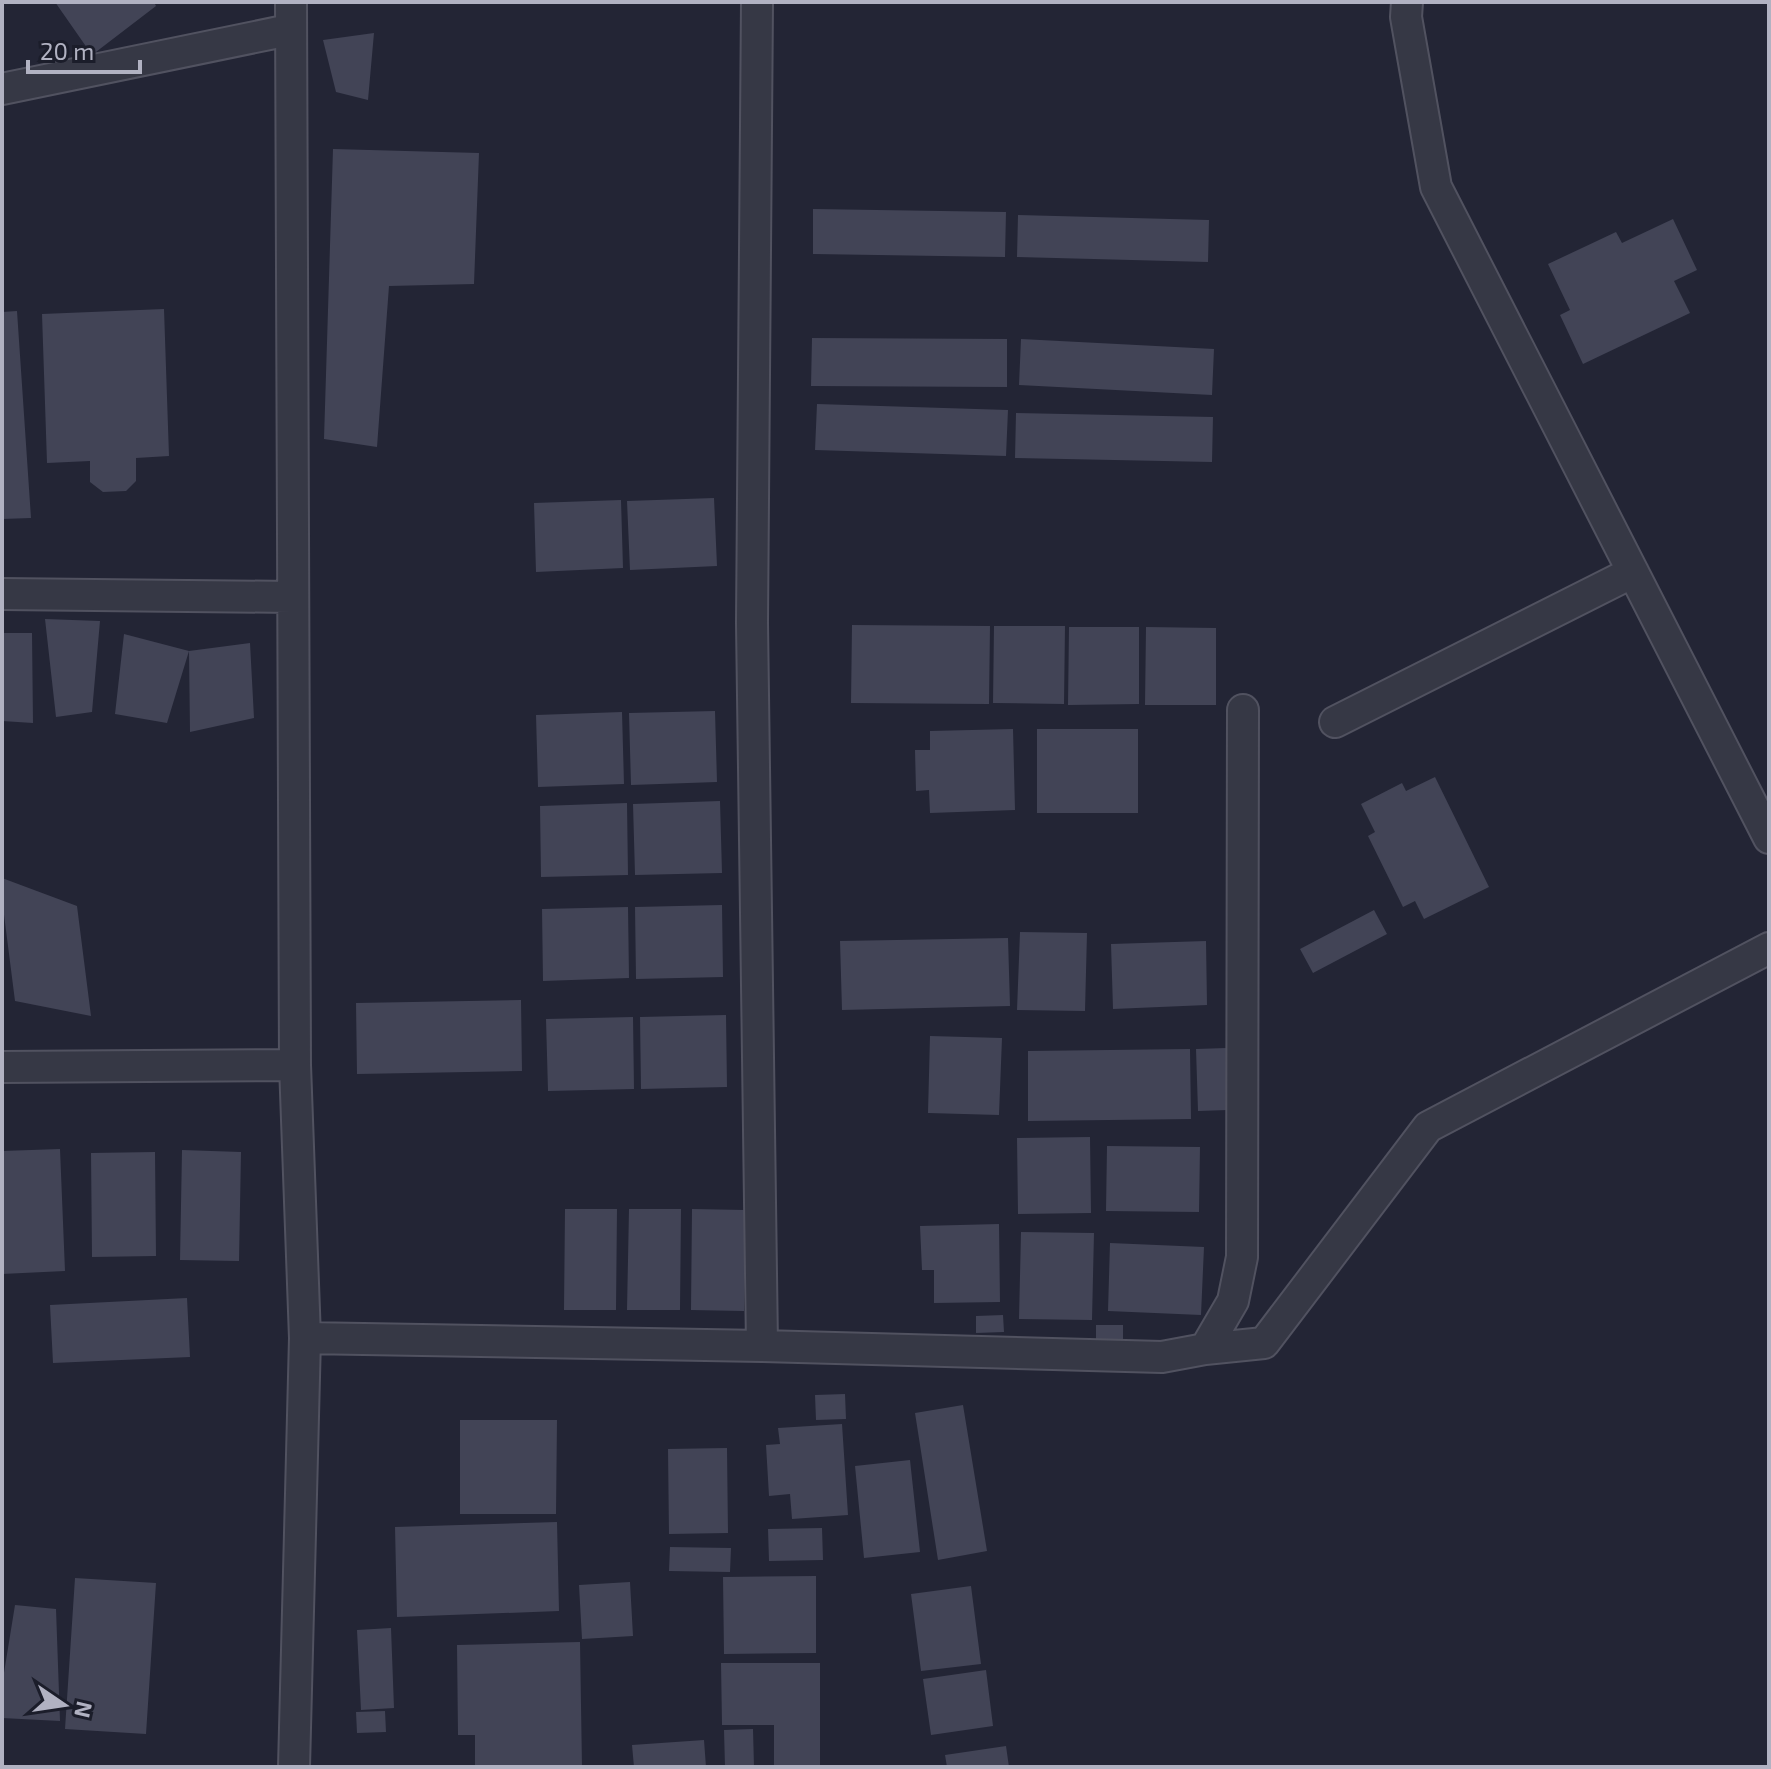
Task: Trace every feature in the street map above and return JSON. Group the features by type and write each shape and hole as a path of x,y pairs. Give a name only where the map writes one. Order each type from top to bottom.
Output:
{"street":[{"path":"757,2 752,623 762,1346"},
{"path":"1407,2 1406,17 1436,187 1769,838"},
{"path":"2,89 290,16 295,1065 305,1338 294,1767"},
{"path":"1335,722 1633,572"},
{"path":"2,594 292,597"},
{"path":"1205,1349 1233,1301 1242,1257 1243,710"},
{"path":"305,1338 1162,1357 1264,1343 1428,1127 1769,948"},
{"path":"2,1067 295,1065"}],"building":[{"path":"55,2 154,2 156,6 92,55"},
{"path":"374,33 368,100 336,92 323,40"},
{"path":"333,149 479,153 474,284 389,286 377,447 324,439"},
{"path":"813,209 1006,212 1005,257 813,254"},
{"path":"1018,215 1209,220 1208,262 1017,257"},
{"path":"1673,219 1697,270 1674,281 1690,313 1583,364 1560,315 1570,310 1548,264 1616,232 1622,243"},
{"path":"164,309 169,456 136,458 136,481 126,491 103,492 90,482 90,461 47,463 42,314"},
{"path":"17,311 31,518 2,519 2,312"},
{"path":"812,338 1007,339 1007,387 811,386"},
{"path":"1021,339 1214,349 1212,395 1019,385"},
{"path":"817,404 1008,410 1006,456 815,450"},
{"path":"1016,413 1213,417 1212,462 1015,458"},
{"path":"714,498 717,566 630,570 627,501"},
{"path":"621,500 623,568 536,572 534,503"},
{"path":"45,619 100,621 92,712 56,717"},
{"path":"852,625 990,626 989,704 851,703"},
{"path":"994,626 1065,626 1064,704 993,703"},
{"path":"1069,627 1139,627 1139,704 1068,705"},
{"path":"1146,627 1216,628 1216,705 1145,705"},
{"path":"2,633 32,633 33,723 2,721"},
{"path":"124,634 189,651 167,723 115,714"},
{"path":"250,643 254,718 190,732 189,651"},
{"path":"715,711 717,782 631,785 629,713"},
{"path":"622,712 624,784 538,787 536,715"},
{"path":"1013,729 1015,810 930,813 929,790 916,791 915,750 930,750 930,731"},
{"path":"1037,729 1138,729 1138,813 1037,813"},
{"path":"1435,777 1489,887 1424,919 1415,901 1403,907 1368,836 1375,832 1361,804 1402,783 1406,791"},
{"path":"720,801 722,873 635,875 633,804"},
{"path":"627,803 628,875 541,877 540,806"},
{"path":"2,878 77,906 91,1016 15,1001"},
{"path":"722,905 723,977 636,979 635,907"},
{"path":"628,907 629,978 543,981 542,909"},
{"path":"1374,910 1387,934 1313,973 1300,949"},
{"path":"1020,932 1087,933 1085,1011 1017,1010"},
{"path":"1008,938 1010,1006 842,1010 840,941"},
{"path":"1206,941 1207,1005 1113,1009 1111,944"},
{"path":"521,1000 522,1071 357,1074 356,1003"},
{"path":"726,1015 727,1087 641,1089 640,1017"},
{"path":"633,1017 634,1089 548,1091 546,1019"},
{"path":"930,1036 1002,1038 999,1115 928,1113"},
{"path":"1226,1048 1228,1110 1198,1111 1196,1049"},
{"path":"1190,1049 1191,1119 1028,1121 1028,1051"},
{"path":"1090,1137 1091,1213 1018,1214 1017,1138"},
{"path":"1107,1146 1200,1147 1199,1212 1106,1211"},
{"path":"60,1149 65,1271 2,1274 2,1151"},
{"path":"182,1150 241,1152 239,1261 180,1260"},
{"path":"155,1152 156,1256 92,1257 91,1153"},
{"path":"565,1209 617,1209 616,1310 564,1310"},
{"path":"629,1209 681,1209 680,1310 627,1310"},
{"path":"692,1209 745,1210 744,1311 691,1310"},
{"path":"999,1224 1000,1302 934,1303 934,1270 922,1270 920,1226"},
{"path":"1021,1232 1094,1233 1092,1320 1019,1319"},
{"path":"1110,1243 1204,1247 1201,1315 1108,1311"},
{"path":"187,1298 190,1357 53,1363 50,1305"},
{"path":"1003,1315 1004,1332 976,1333 976,1316"},
{"path":"1096,1325 1123,1325 1123,1351 1096,1352"},
{"path":"845,1394 846,1419 816,1420 815,1395"},
{"path":"963,1405 987,1551 938,1560 915,1413"},
{"path":"460,1420 557,1420 556,1514 460,1514"},
{"path":"842,1424 848,1515 792,1519 790,1494 769,1496 766,1445 780,1444 778,1428"},
{"path":"727,1448 728,1533 669,1534 668,1449"},
{"path":"910,1460 920,1552 864,1558 855,1466"},
{"path":"557,1522 559,1611 397,1617 395,1527"},
{"path":"822,1528 823,1560 769,1561 768,1529"},
{"path":"670,1547 731,1548 730,1572 669,1571"},
{"path":"816,1576 816,1653 724,1654 723,1577"},
{"path":"75,1578 156,1583 146,1734 65,1729"},
{"path":"630,1582 633,1636 582,1639 579,1585"},
{"path":"971,1586 981,1664 921,1671 911,1594"},
{"path":"15,1605 56,1609 60,1721 2,1718 2,1685"},
{"path":"391,1628 394,1708 361,1710 357,1630"},
{"path":"580,1642 582,1767 475,1767 475,1735 458,1735 457,1645"},
{"path":"721,1663 820,1663 820,1767 774,1767 774,1725 722,1725"},
{"path":"986,1670 993,1726 931,1735 923,1679"},
{"path":"385,1711 386,1732 357,1733 356,1712"},
{"path":"753,1729 754,1767 725,1767 724,1730"},
{"path":"704,1740 706,1767 634,1767 632,1745"},
{"path":"1006,1746 1009,1767 947,1767 945,1755"}]}
